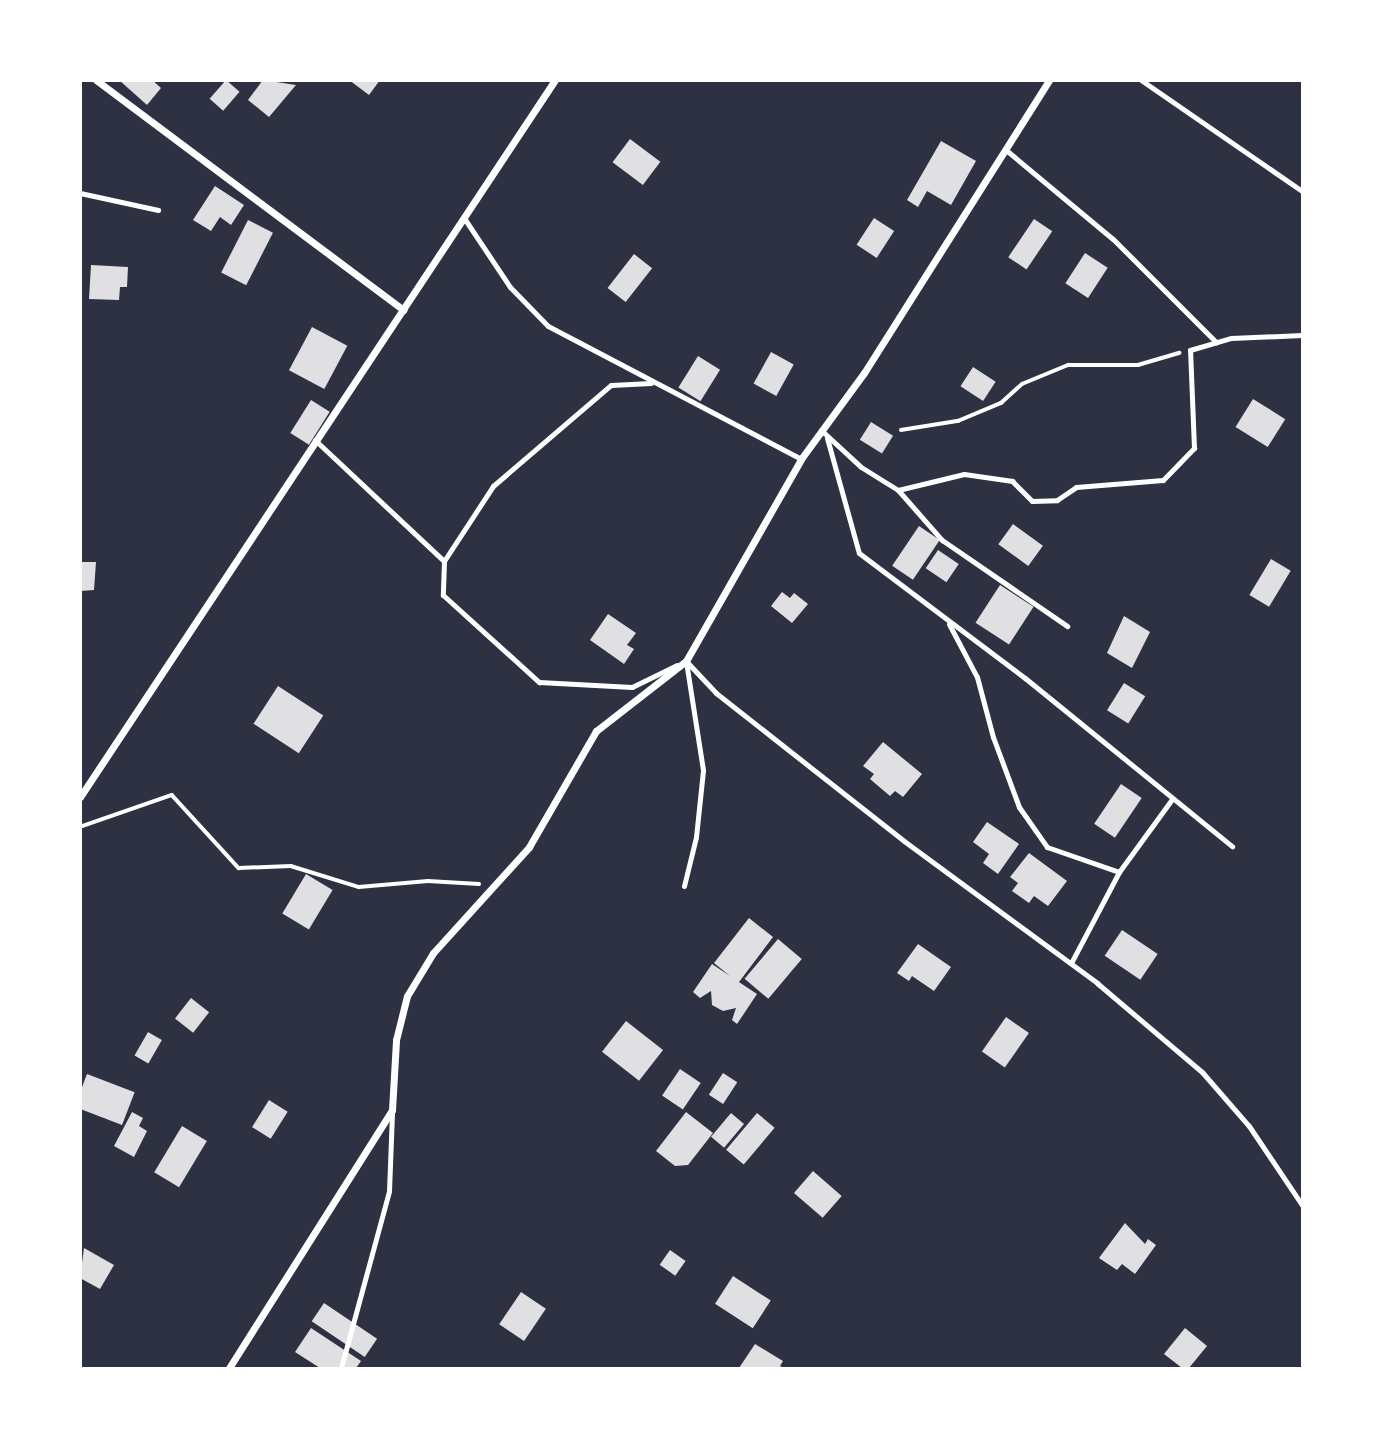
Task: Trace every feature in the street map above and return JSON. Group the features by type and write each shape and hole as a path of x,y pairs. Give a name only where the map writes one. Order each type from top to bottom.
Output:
{"street":[{"path":"96,80 402,310"},
{"path":"229,1368 392,1111 396,1040 407,996 433,953 529,847 596,731 686,661 801,459 864,373 1049,80"},
{"path":"80,797 464,218 551,82"}],"lane":[{"path":"1141,80 1303,191"},
{"path":"1006,150 1113,239 1216,342"},
{"path":"80,193 158,210"},
{"path":"464,218 510,287 548,326 801,459"},
{"path":"898,490 964,474 1012,481 1032,501 1057,500 1076,486 1163,480 1194,448 1191,350 1216,342 1303,335"},
{"path":"655,383 611,385 493,486 444,561 443,595 539,682 632,687 686,661"},
{"path":"821,430 861,467 898,490 942,540 1067,626"},
{"path":"821,430 832,447 859,553 947,622 1025,678 1232,846"},
{"path":"315,440 444,561"},
{"path":"947,622 977,677 993,737 1019,807 1047,847 1119,872"},
{"path":"684,886 696,837 703,770 686,661"},
{"path":"686,661 716,694 1070,963 1202,1072 1249,1126 1303,1205"},
{"path":"1070,963 1119,872 1172,799"},
{"path":"341,1368 389,1191 392,1111"}],"path":[{"path":"901,429 958,421 1000,403 1022,384 1068,365 1138,365 1191,350"},
{"path":"80,827 172,795 239,868 303,868 359,887 428,881 495,885"}],"building":[{"path":"119,80 152,80 161,88 147,105"},
{"path":"226,80 240,92 223,111 210,99"},
{"path":"263,80 296,85 269,117 248,100"},
{"path":"349,80 380,80 369,95"},
{"path":"630,139 660,162 643,185 613,162"},
{"path":"941,141 976,161 951,205 927,191 918,207 907,200"},
{"path":"215,186 244,205 231,225 220,217 211,231 193,220"},
{"path":"874,218 894,231 877,258 857,245"},
{"path":"1034,219 1052,231 1027,269 1008,257"},
{"path":"248,220 273,233 246,285 221,273"},
{"path":"1085,253 1108,268 1088,298 1065,283"},
{"path":"634,254 652,268 626,302 608,288"},
{"path":"91,265 128,267 127,287 120,287 119,300 89,299"},
{"path":"312,327 347,346 324,389 289,370"},
{"path":"771,352 794,365 776,396 754,383"},
{"path":"698,356 720,370 700,401 678,387"},
{"path":"973,367 996,382 983,401 960,386"},
{"path":"1253,399 1285,419 1268,447 1236,427"},
{"path":"311,400 330,412 309,445 290,433"},
{"path":"871,422 893,436 882,454 860,440"},
{"path":"1013,524 1043,546 1028,566 998,544"},
{"path":"919,526 940,540 913,580 892,566"},
{"path":"938,550 959,564 946,582 926,568"},
{"path":"1271,559 1291,571 1269,607 1249,595"},
{"path":"80,562 96,562 94,590 80,591"},
{"path":"1000,585 1034,607 1009,645 975,623"},
{"path":"782,592 790,598 794,593 808,604 792,623 771,606"},
{"path":"608,614 636,633 627,645 634,649 624,664 590,640"},
{"path":"1124,616 1150,632 1132,668 1107,653"},
{"path":"1124,683 1145,696 1128,723 1107,710"},
{"path":"278,686 323,715 299,753 253,724"},
{"path":"883,742 922,774 903,797 895,791 890,796 870,779 874,774 863,766"},
{"path":"1121,784 1142,798 1115,838 1094,824"},
{"path":"987,822 1019,844 998,874 983,863 989,854 973,842"},
{"path":"1029,853 1067,881 1048,906 1034,896 1029,903 1012,891 1018,883 1010,877"},
{"path":"306,874 333,890 309,929 282,913"},
{"path":"749,918 773,937 739,982 757,994 737,1024 732,1020 736,1008 723,1011 712,1005 711,991 700,998 693,992 712,964 730,976 714,963"},
{"path":"1122,930 1158,954 1140,980 1105,956"},
{"path":"778,939 802,959 768,999 745,979"},
{"path":"918,944 951,967 934,991 912,976 909,981 897,973"},
{"path":"191,998 209,1012 193,1033 175,1018"},
{"path":"1006,1017 1029,1033 1005,1067 982,1051"},
{"path":"626,1021 663,1050 639,1081 602,1052"},
{"path":"148,1032 162,1040 148,1063 134,1055"},
{"path":"680,1069 701,1083 683,1110 662,1096"},
{"path":"723,1073 737,1082 723,1104 709,1095"},
{"path":"87,1074 135,1092 122,1125 80,1109 80,1092"},
{"path":"269,1100 288,1112 271,1139 252,1127"},
{"path":"132,1112 143,1118 139,1126 147,1131 134,1157 114,1146"},
{"path":"686,1112 713,1133 688,1165 675,1166 656,1151"},
{"path":"731,1113 744,1124 724,1148 711,1137"},
{"path":"757,1113 775,1128 744,1165 726,1150"},
{"path":"182,1126 207,1141 179,1187 154,1172"},
{"path":"813,1171 842,1196 823,1218 794,1193"},
{"path":"1125,1223 1145,1244 1148,1239 1156,1245 1135,1274 1122,1264 1117,1270 1099,1258"},
{"path":"84,1248 114,1265 100,1289 80,1278"},
{"path":"670,1250 686,1261 675,1276 660,1265"},
{"path":"733,1276 771,1301 753,1328 715,1304"},
{"path":"521,1292 546,1309 524,1341 499,1324"},
{"path":"324,1303 377,1339 365,1357 312,1321"},
{"path":"311,1328 361,1361 356,1368 320,1368 295,1352"},
{"path":"1185,1328 1207,1346 1189,1368 1182,1368 1164,1354"},
{"path":"755,1344 783,1361 780,1366 784,1368 739,1368"}]}
